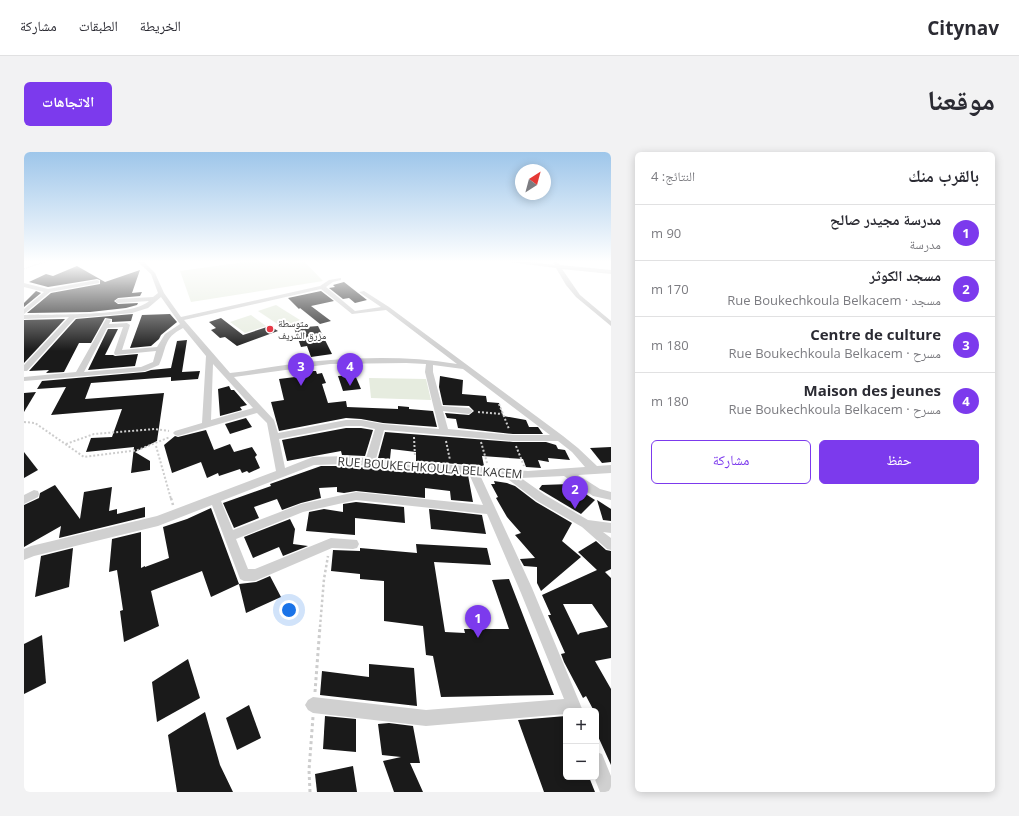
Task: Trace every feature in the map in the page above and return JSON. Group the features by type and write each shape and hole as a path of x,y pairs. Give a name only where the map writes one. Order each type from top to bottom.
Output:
{"street":[{"path":"25,310 48,291"},
{"path":"24,379 142,369 156,363 159,349 166,336 182,322 307,291"},
{"path":"327,291 354,313 386,308"},
{"path":"573,291 611,324"},
{"path":"362,292 386,308 560,438 575,450 595,471"},
{"path":"24,317 112,314 146,307 161,293 182,322 227,376 271,422 281,474"},
{"path":"118,301 155,299"},
{"path":"78,374 112,314"},
{"path":"24,369 73,316"},
{"path":"105,326 127,325 118,352 159,349"},
{"path":"206,425 210,356"},
{"path":"227,376 330,362 430,362 466,368"},
{"path":"430,362 430,372 444,432"},
{"path":"439,408 469,411"},
{"path":"178,433 260,409"},
{"path":"274,438 346,423 362,422 380,427 512,438 560,438"},
{"path":"370,462 380,427"},
{"name":"RUE BOUKECHKOULA BELKACEM","path":"24,555 158,521 312,462 344,460 528,475 611,470"},
{"path":"473,471 527,592 575,708"},
{"path":"565,472 596,493 611,496"},
{"path":"508,474 541,498 586,524 611,545"},
{"path":"24,500 34,494"},
{"path":"229,536 301,508 332,500 356,496 491,510"},
{"path":"214,499 244,575 255,575 331,543 353,544"},
{"path":"586,524 611,528"},
{"path":"314,705 426,718 563,709"},
{"path":"599,767 609,792"}],"path":[{"path":"495,389 502,414 524,466"},
{"path":"469,411 502,414"},
{"path":"24,422 35,423 84,456 141,451 156,446 178,433"},
{"path":"66,444 94,434 155,429 178,433"},
{"path":"414,430 415,466"},
{"path":"444,432 451,469"},
{"path":"479,435 490,472"},
{"path":"156,446 175,514"},
{"path":"310,792 309,770 324,579 331,543"}],"shaded area":[{"path":"187,291 261,291 191,302"},
{"path":"276,305 300,320 282,327 258,311"},
{"path":"251,315 266,326 245,333 230,322"},
{"path":"369,378 426,379 431,400 371,398"}],"building":[{"path":"36,291 41,293 24,307 24,303"},
{"path":"63,291 142,292 140,296 118,298 114,301 118,304 138,303 137,305 126,308 90,312 27,313 51,293"},
{"path":"321,291 334,301 311,306 331,321 320,324 300,308 299,309 288,298"},
{"path":"333,291 355,291 367,300 355,303 349,298 343,299"},
{"path":"133,314 131,321 112,322 112,319 105,318 91,343 79,343 64,372 46,373 49,370 29,371 76,319"},
{"path":"170,314 177,322 161,335 159,339 151,346 130,348 142,315"},
{"path":"221,318 243,335 270,326 278,331 237,346 225,337 220,338 211,330 216,328 209,322"},
{"path":"65,319 24,363 24,320"},
{"path":"318,326 332,354 311,357 307,346 301,347 294,328"},
{"path":"108,329 118,329 105,355 115,356 138,354 135,366 88,370"},
{"path":"187,340 182,372 200,371 198,379 171,381 171,377 91,383 85,399 164,393 157,441 135,452 150,461 150,470 131,473 134,447 86,452 91,438 112,437 122,409 51,415 66,387 37,389 42,381 145,372 171,368 177,341"},
{"path":"316,371 317,374 322,373 326,383 322,384 328,403 346,401 347,407 398,409 398,406 409,407 409,409 433,411 437,427 383,423 346,418 279,431 271,402 284,400 279,379 303,376 302,373"},
{"path":"355,375 361,389 343,391 338,376"},
{"path":"440,376 463,380 462,394 486,396 487,402 499,403 503,416 526,420 529,427 538,427 543,434 513,434 458,428 456,419 447,418 445,413 469,415 474,411 469,406 443,405 439,387"},
{"path":"229,386 231,390 234,390 247,405 240,407 242,410 220,416 218,389"},
{"path":"36,392 24,412 24,393"},
{"path":"246,418 252,427 230,434 225,424"},
{"path":"346,428 373,430 365,456 342,455 341,451 287,461 282,440"},
{"path":"206,430 214,450 230,444 234,452 252,447 257,455 255,457 260,468 249,473 247,471 242,473 240,469 219,476 218,473 207,478 201,462 172,473 164,445 175,436 178,437"},
{"path":"385,432 513,442 546,442 556,445 558,449 565,450 570,460 548,458 549,462 538,460 541,468 526,467 523,459 482,456 484,466 416,461 416,452 391,449 390,459 378,458"},
{"path":"611,447 611,462 602,463 590,448"},
{"path":"24,452 38,470 24,478"},
{"path":"321,466 345,466 468,475 473,502 451,500 450,491 425,488 425,498 356,491 344,493 337,492 337,487 319,488 321,498 282,510 277,499 254,507 259,518 234,528 223,503"},
{"path":"494,481 515,486 536,502 572,523 562,541 581,557 541,591 537,583 537,567 524,566 520,559 535,558 515,535 521,533 507,517 496,498 498,497 491,484 495,484"},
{"path":"570,484 595,500 581,514 539,489 542,485"},
{"path":"55,485 80,519 84,492 112,487 109,511 117,509 117,514 145,507 145,517 59,538 61,526 24,547 24,505 39,498 40,493"},
{"path":"597,500 611,509 611,521 603,520"},
{"path":"356,502 404,507 405,523 355,518 355,535 306,531 309,512 324,509 343,512 343,504"},
{"path":"211,508 239,584 211,597 202,571 151,591 159,626 124,642 120,611 123,610 117,570 109,572 112,539 141,532 141,568 145,567 169,558 163,527 187,519"},
{"path":"429,509 482,515 486,534 431,529"},
{"path":"290,519 295,529 293,544 308,546 283,556 279,547 253,558 244,537"},
{"path":"596,541 606,550 611,551 611,569 605,572 611,578 611,658 595,661 611,689 611,765 599,739 599,708 592,708 586,696 583,698 564,662 561,654 565,653 548,615 551,615 542,595 597,570 578,552","holes":["563,604 592,604 608,627 580,633 578,635"]},
{"path":"416,544 487,548 491,565 434,562 445,632 465,633 464,629 509,629 492,580 509,579 554,695 441,697 433,656 426,655 423,626 384,621 384,581 360,579 360,574 331,571 333,550 360,551 360,548 417,553"},
{"path":"73,548 69,587 35,597 41,556"},
{"path":"270,576 281,597 246,613 239,584 256,582"},
{"path":"42,635 46,683 24,694 24,644"},
{"path":"188,659 200,698 157,722 152,682"},
{"path":"369,664 414,668 417,706 320,695 322,671 369,677"},
{"path":"249,705 261,738 237,750 226,718"},
{"path":"205,712 220,765 233,792 177,792 168,735"},
{"path":"325,716 356,719 356,752 323,749"},
{"path":"563,716 563,780 590,780 595,792 544,792 518,720"},
{"path":"389,723 413,726 420,763 410,763 423,792 394,792 383,761 401,757 382,755 378,724"},
{"path":"353,766 357,792 317,792 315,774"}],"place":[{"name":"متوسطة مزرق الشريف","path":"270,329"},
{"name":"Centre de culture","path":"301,386"},
{"name":"Maison des jeunes","path":"350,386"},
{"name":"مسجد الكوثر","path":"575,509"},
{"name":"مدرسة مجيدر صالح","path":"478,638"}]}
